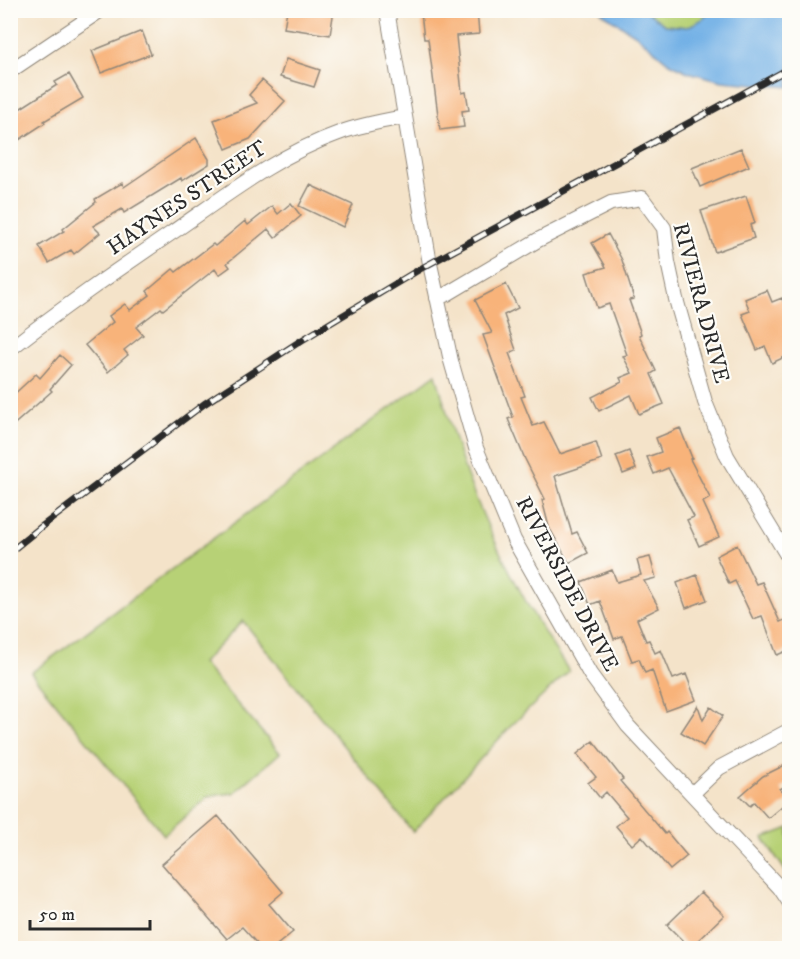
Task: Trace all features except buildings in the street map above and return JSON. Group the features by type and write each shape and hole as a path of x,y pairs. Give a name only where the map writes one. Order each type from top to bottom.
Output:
{"street":[{"path":"10,71 101,10"},
{"name":"RIVERSIDE DRIVE","path":"387,10 437,298 451,361 476,448 514,540 590,674 628,726 780,888 789,903"},
{"name":"HAYNES STREET","path":"10,349 121,267 283,158 339,132 405,117"},
{"name":"RIVIERA DRIVE","path":"437,298 537,240 611,203 642,198 664,228 668,262 679,309 705,402 727,456 789,560"},
{"path":"692,794 719,768 789,730"}],"green space":[{"path":"646,11 788,11 687,27 665,25"},
{"path":"436,374 460,455 487,523 519,589 569,671 510,727 413,832 243,621 202,663 280,753 234,793 209,796 164,835 31,673"},
{"path":"789,828 789,876 763,838"}],"water":[{"path":"601,11 646,11 665,25 687,27 703,19 710,11 789,11 789,87 722,81 688,72 668,62 636,35"}],"railway":[{"path":"10,552 204,404 302,340 420,269 790,68"}]}
